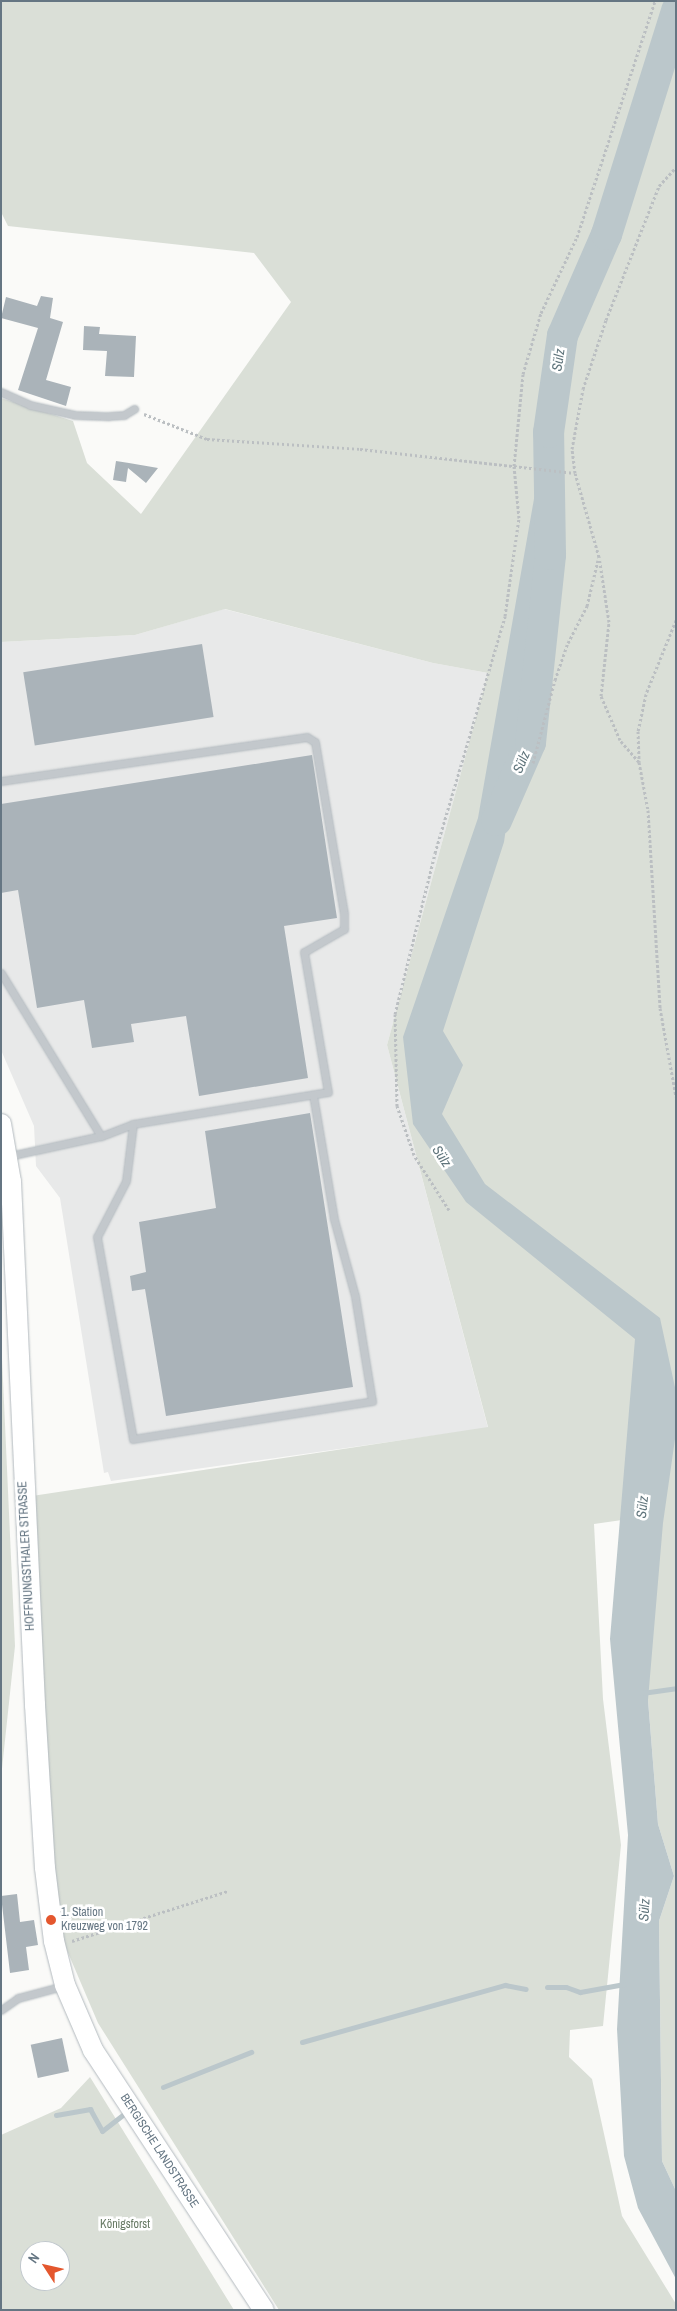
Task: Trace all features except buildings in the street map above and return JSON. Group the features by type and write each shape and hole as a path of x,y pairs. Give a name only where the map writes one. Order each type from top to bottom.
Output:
{"main road":[{"name":"HOFFNUNGSTHALER STRASSE","path":"1,1124 8,1157 36,1724 45,1868 55,1946 65,1986"},
{"name":"BERGISCHE LANDSTRASSE","path":"65,1986 93,2050 264,2310"}],"lane":[{"path":"1,392 30,405 75,415 124,415 134,409"},
{"path":"1,781 307,737 315,742 344,914 344,930 304,952 328,1092 133,1124 101,1136 8,1157"},
{"path":"1,973 101,1136"},
{"path":"133,1124 126,1181 97,1237 133,1439 372,1401 355,1296 334,1218 313,1095"},
{"path":"1,2010 18,1998 65,1986"}],"path":[{"path":"449,1210 414,1155 397,1106 395,1014 435,853 505,616 519,518 514,466 523,374 541,313 577,237 655,1"},
{"path":"639,762 620,740 601,696 608,622 599,557 575,473 572,449 583,389 658,186 676,167"},
{"path":"134,409 207,439 360,449 575,473"},
{"path":"533,764 555,680 568,643 587,606 599,557"},
{"path":"676,620 646,694 638,731 639,762 648,810 660,1008 676,1097"},
{"path":"55,1946 228,1891"}],"shaded area":[{"path":"224,609 433,663 488,673 387,1045 488,1428 111,1481 108,1472 104,1473 60,1198 36,1166 34,1126 1,1050 1,642 135,635"}],"green space":[{"path":"1,1 676,1 676,2191 662,2161 659,1921 674,1876 658,1824 648,1700 622,1520 594,1524 603,1699 621,1845 603,2026 570,2030 569,2057 592,2079 622,2216 676,2304 676,2310 279,2310 98,2023 63,1941 53,1862 32,1496 488,1427 387,1045 488,673 433,663 225,609 135,635 1,642 1,398 73,421 87,463 141,514 291,302 254,253 8,226 1,212"},
{"path":"1,1336 15,1646 1,1778"},
{"name":"Königsforst","path":"90,2077 234,2310 1,2310 1,2135 61,2108"}],"water":[{"path":"538,476 563,479 524,700 504,842 443,1031 463,1065 442,1114 485,1184 660,1318 676,1392 676,1432 663,1523 648,1700 658,1824 674,1876 659,1921 662,2161 676,2191 676,2279 638,2208 624,2156 617,2029 628,1835 610,1639 635,1339 466,1202 413,1124 403,1037 478,818"}],"waterway":[{"name":"Sülz","path":"496,820 530,742 550,554 548,432 562,335 606,234 676,10"},
{"path":"642,1693 676,1688"},
{"path":"547,1987 566,1987 580,1992 624,1984"},
{"path":"302,2042 505,1985 526,1989"},
{"path":"163,2087 251,2052"},
{"path":"56,2115 90,2109 102,2131 126,2112"}],"place":[{"name":"1. Station Kreuzweg von 1792","path":"51,1920"}]}
